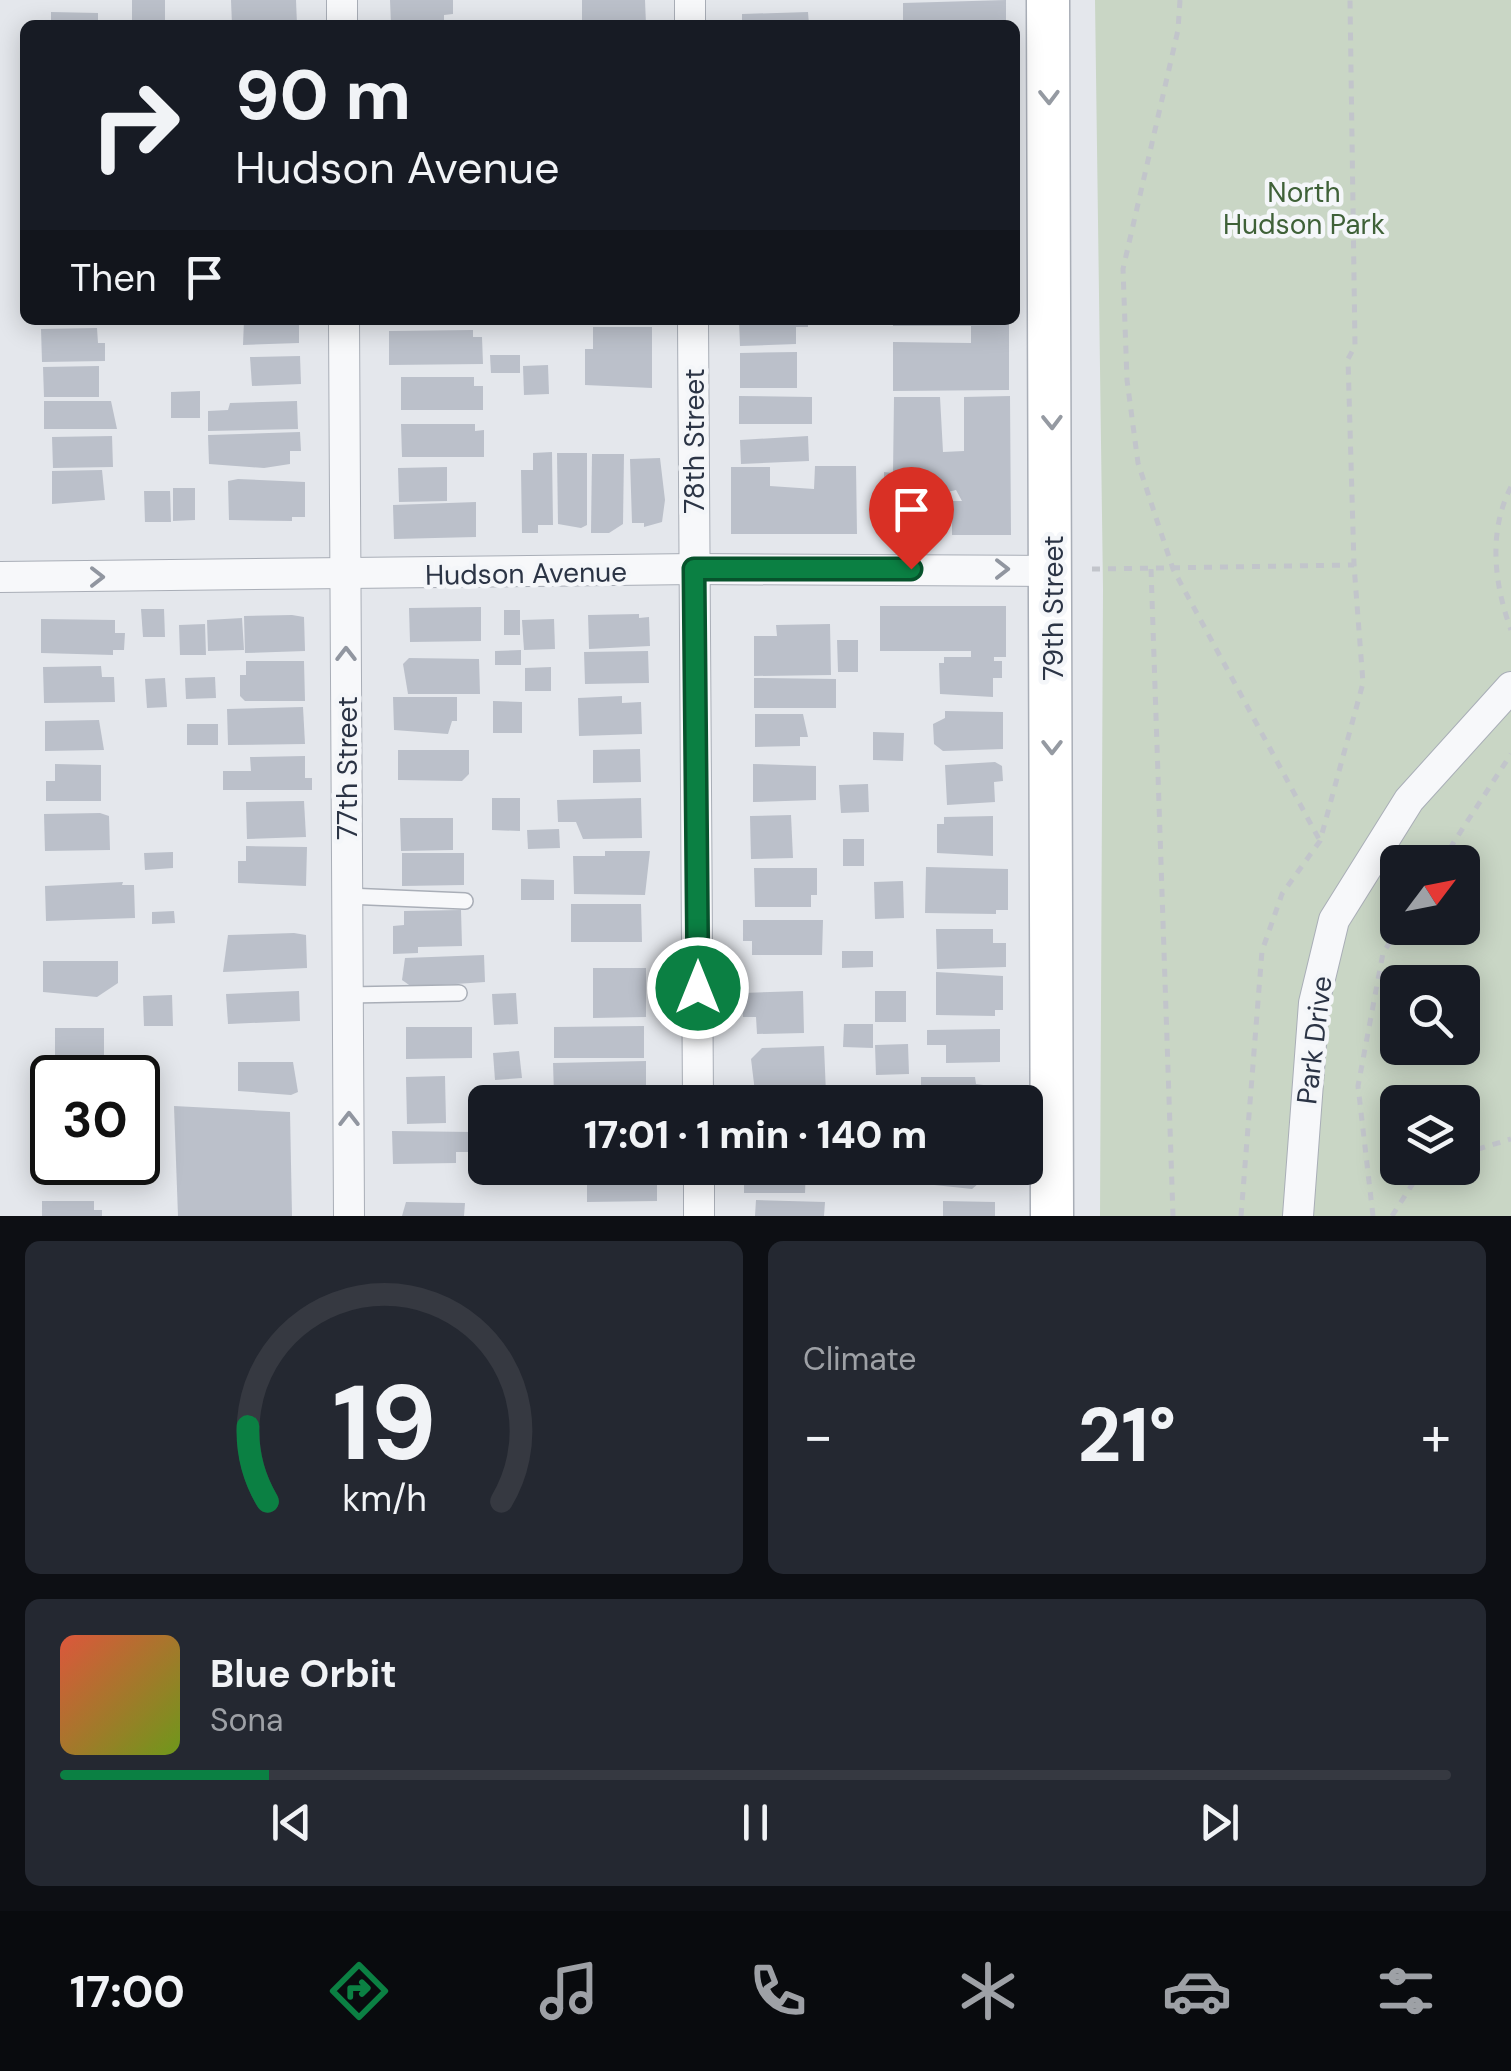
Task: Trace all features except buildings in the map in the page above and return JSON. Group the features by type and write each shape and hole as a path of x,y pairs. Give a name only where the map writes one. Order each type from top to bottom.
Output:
{"street":[{"name":"79th Street","path":"1048,0 1072,570 1052,1216"},
{"name":"77th Street","path":"344,325 349,1216"},
{"name":"78th Street","path":"693,325 698,1085"},
{"name":"Hudson Avenue","path":"0,577 694,569 1072,570"},
{"name":"Park Drive","path":"1298,1216 1314,1003 1334,920 1409,800 1511,686"},
{"path":"699,1185 699,1216"}],"lane":[{"path":"348,896 465,901"},
{"path":"348,994 459,993"}],"path":[{"path":"1180,0 1178,30 1124,269 1126,380 1138,464 1173,569 1320,841"},
{"path":"1241,1216 1262,951 1282,894 1320,841 1362,683 1348,360 1355,346 1350,0"},
{"path":"1511,486 1497,536 1496,571 1511,630"},
{"path":"1072,570 1354,565"},
{"path":"1151,569 1173,1216"},
{"path":"1452,845 1511,754"},
{"path":"1373,1216 1358,1086 1383,953 1388,945"},
{"path":"1480,1149 1511,1140"},
{"path":"1392,1216 1412,1185"}],"green space":[{"name":"North Hudson Park","path":"1095,0 1511,0 1511,1216 1100,1216 1103,589"}],"route":[{"path":"698,988 694,569 911,569"}]}
